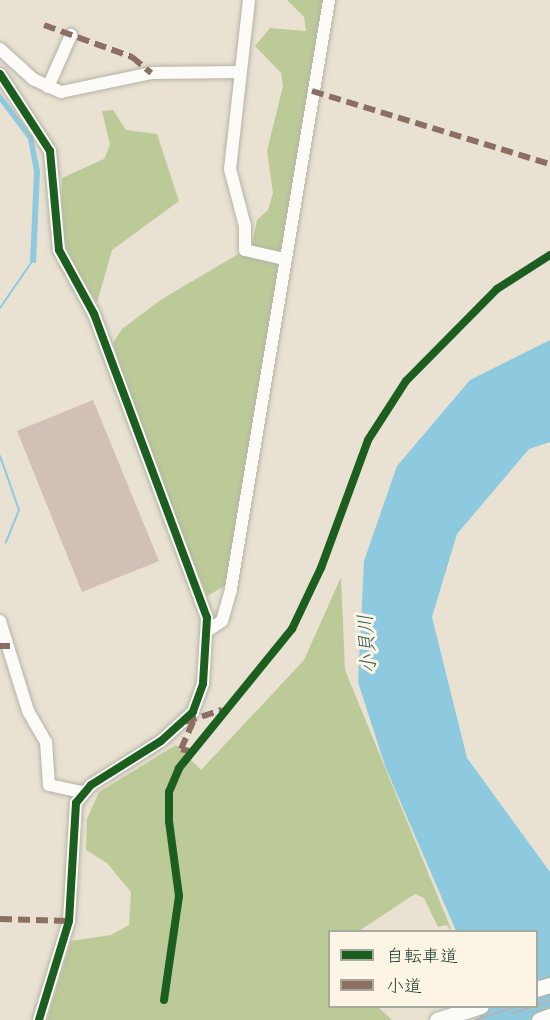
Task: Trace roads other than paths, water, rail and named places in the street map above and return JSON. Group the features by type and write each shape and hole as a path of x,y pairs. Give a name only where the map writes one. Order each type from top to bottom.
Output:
{"main road":[{"path":"437,1020 474,1008"},
{"path":"538,1020 550,1016"}],"street":[{"path":"249,0 228,153 245,250 283,259"},
{"path":"207,631 222,621 231,589 283,259 328,0"},
{"path":"48,87 71,35"},
{"path":"0,49 48,87 79,92 151,73 240,72"},
{"path":"0,74 50,151 59,250 94,314 133,430 202,599 207,631 203,684 193,712 83,792 74,812 67,932 39,1020"},
{"path":"0,621 28,711 46,742 49,785 83,792"}],"water":[{"path":"0,93 33,137 40,171 36,263 30,262 34,172 28,139 0,102"},
{"name":"小貝川","path":"550,340 550,442 529,449 457,534 432,617 467,758 550,872 550,1020 480,1020 479,1008 538,1008 538,930 456,930 385,766 358,682 364,561 397,466 470,380"}],"waterway":[{"path":"0,308 33,260"},
{"path":"0,456 19,510 6,542"}],"railway":[{"path":"538,1005 550,1001"},
{"path":"475,1020 512,1008"},
{"path":"511,1014 528,1008"}]}
